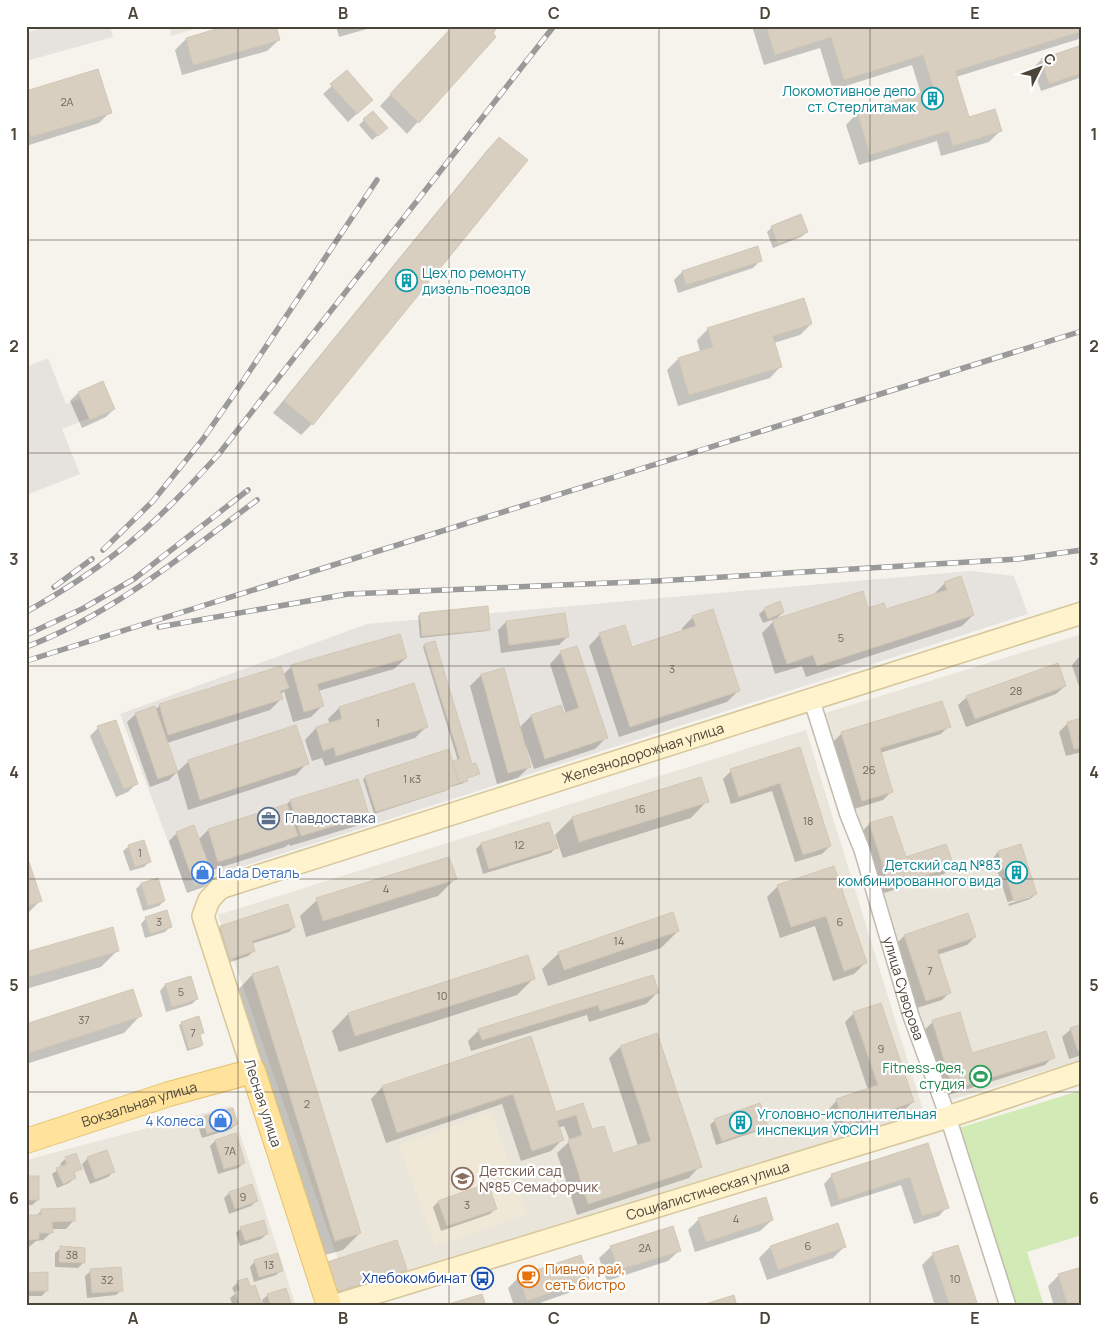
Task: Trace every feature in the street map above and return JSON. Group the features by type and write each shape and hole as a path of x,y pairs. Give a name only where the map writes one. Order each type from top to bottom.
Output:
{"main road":[{"name":"Железнодорожная улица","path":"209,900 220,888 1082,613"},
{"name":"Лесная улица","path":"209,900 202,916 329,1306"},
{"name":"Вокзальная улица","path":"26,1140 169,1094 253,1071"},
{"name":"Социалистическая улица","path":"333,1306 948,1116 1082,1072"}],"street":[{"name":"улица Суворова","path":"811,698 848,815 862,850 911,1016 948,1116 1008,1306"}],"shaded area":[{"path":"50,26 110,26 113,37 26,61 26,33"},
{"path":"169,26 204,26 171,36"},
{"path":"48,358 66,404 92,394 100,414 62,429 80,474 26,495 26,367"},
{"path":"970,571 1014,576 1028,614 200,880 183,881 120,714 367,624"},
{"path":"1082,634 1082,1060 944,1102 825,713"},
{"path":"806,730 926,1120 350,1294 218,915"},
{"path":"231,1106 296,1306 26,1306 26,1160"},
{"name":"Детский сад №85 Семафорчик","path":"491,1112 527,1214 435,1246 399,1145"}],"green space":[{"path":"1082,1090 1082,1235 1027,1252 1044,1306 1015,1306 959,1128"}],"building":[{"path":"226,26 276,26 280,40 193,65 186,38"},
{"path":"453,26 498,26 493,33 496,37 419,123 390,94"},
{"name":"Локомотивное депо ст. Стерлитамак","path":"766,26 1082,26 1082,31 955,71 969,117 995,109 1002,131 953,146 948,131 870,155 857,112 934,89 923,55 844,80 831,37 775,55"},
{"path":"1082,45 1082,73 1049,84 1041,59"},
{"path":"98,69 112,113 31,137 26,121 26,91"},
{"path":"347,70 373,100 357,114 330,84"},
{"path":"373,111 388,128 378,136 363,119"},
{"name":"Цех по ремонту дизель-поездов","path":"499,137 528,160 313,425 284,401"},
{"path":"801,214 808,232 778,244 771,226"},
{"path":"758,246 762,261 686,285 682,271"},
{"path":"804,298 812,324 773,336 782,367 689,395 678,358 713,347 707,328"},
{"path":"103,381 115,409 90,420 78,392"},
{"path":"961,576 974,615 817,666 813,655 787,664 772,620 863,591 868,608 884,603 886,609 947,590 944,582"},
{"path":"780,601 784,612 768,619 764,608"},
{"path":"488,606 490,630 422,636 420,613"},
{"path":"713,609 740,691 630,727 599,633 625,625 632,647 696,626 692,616"},
{"path":"565,613 569,637 509,645 506,621"},
{"path":"400,634 407,658 317,684 324,706 304,712 291,665"},
{"path":"435,641 472,764 476,763 480,774 467,778 468,781 459,783 452,761 460,759 424,644"},
{"path":"577,646 608,738 545,759 531,715 561,705 564,713 579,708 560,651"},
{"path":"1058,663 1066,686 975,719 966,696"},
{"path":"281,666 289,688 280,691 283,699 168,735 159,704"},
{"path":"504,668 531,767 508,773 481,674"},
{"path":"414,683 428,727 336,756 334,747 323,751 316,727 342,719 339,707"},
{"path":"942,701 951,727 880,748 893,792 862,801 841,732"},
{"path":"155,706 178,772 158,779 135,713"},
{"path":"1082,718 1082,747 1074,749 1067,722"},
{"path":"116,720 138,784 124,789 97,726"},
{"path":"296,725 309,764 200,800 188,760"},
{"path":"800,747 831,846 803,855 780,783 739,797 730,769"},
{"path":"449,749 459,783 448,787 449,789 376,812 365,776"},
{"path":"701,777 709,802 579,842 572,817"},
{"path":"358,779 369,815 301,836 290,800"},
{"path":"287,804 298,836 218,862 208,829"},
{"path":"892,816 906,857 946,844 954,866 890,887 869,823"},
{"path":"549,822 558,848 489,869 481,843"},
{"path":"194,825 214,879 195,886 176,832"},
{"path":"144,840 151,862 135,867 128,845"},
{"name":"Детский сад №83 комбинированного вида","path":"1021,844 1037,894 1014,901 998,851"},
{"path":"449,857 457,879 323,921 316,898"},
{"path":"29,862 42,901 26,907 26,863"},
{"path":"834,866 867,963 844,971 826,916 791,927 777,885"},
{"path":"158,878 165,901 148,906 141,883"},
{"path":"288,904 295,927 252,941 255,951 230,959 220,926"},
{"path":"167,910 172,927 150,934 145,917"},
{"path":"673,912 679,931 564,970 558,952"},
{"path":"968,913 976,937 937,950 951,993 926,1001 904,935"},
{"path":"113,927 119,951 26,978 26,952"},
{"path":"528,955 535,979 355,1036 348,1013"},
{"path":"278,966 361,1233 335,1241 252,974"},
{"path":"653,975 659,993 600,1011 598,1005 482,1040 478,1029"},
{"path":"191,976 198,999 172,1007 165,984"},
{"path":"133,989 142,1016 26,1054 26,1024"},
{"path":"881,1003 914,1102 845,1125 836,1099 878,1085 853,1012"},
{"path":"960,1012 972,1053 1046,1031 1055,1058 953,1089 932,1020"},
{"path":"199,1016 204,1033 200,1034 203,1045 189,1049 181,1022"},
{"path":"1082,1024 1082,1050 1078,1051 1070,1028"},
{"path":"657,1033 702,1167 588,1204 568,1140 582,1135 576,1115 557,1121 564,1140 532,1151 513,1094 397,1133 382,1086 531,1036 556,1112 583,1103 592,1129 604,1126 613,1153 651,1141 620,1046"},
{"name":"Уголовно-исполнительная инспекция УФСИН","path":"760,1103 768,1126 722,1141 714,1119"},
{"name":"4 Колеса","path":"233,1108 238,1124 207,1134 202,1117"},
{"path":"236,1133 245,1163 224,1169 215,1140"},
{"path":"928,1143 949,1208 922,1216 910,1177 839,1200 831,1174"},
{"path":"107,1150 115,1172 95,1179 87,1157"},
{"path":"76,1153 82,1169 74,1172 76,1178 63,1184 56,1168 68,1164 65,1157"},
{"path":"26,1176 39,1176 39,1200 26,1200"},
{"name":"Детский сад №85 Семафорчик","path":"488,1183 497,1209 447,1226 438,1201"},
{"path":"252,1184 258,1201 235,1209 229,1192"},
{"path":"766,1197 773,1220 706,1242 698,1218"},
{"path":"75,1208 75,1221 52,1222 53,1233 39,1233 39,1239 26,1240 26,1215 41,1215 41,1209"},
{"path":"264,1220 268,1234 245,1241 240,1227"},
{"path":"838,1223 846,1247 778,1270 770,1246"},
{"path":"673,1226 681,1251 618,1270 610,1246"},
{"path":"397,1240 407,1270 336,1292 327,1262"},
{"path":"958,1245 978,1306 950,1306 932,1253"},
{"path":"60,1246 85,1248 85,1263 59,1262"},
{"path":"278,1253 283,1271 259,1277 254,1260"},
{"path":"581,1255 589,1279 527,1301 519,1276"},
{"path":"121,1267 123,1291 92,1293 90,1269"},
{"path":"1082,1267 1082,1306 1068,1306 1058,1274"},
{"path":"48,1272 48,1291 27,1291 27,1273"},
{"path":"247,1278 251,1287 255,1285 262,1304 240,1306 235,1292 240,1290 237,1281"},
{"path":"286,1288 292,1306 271,1306 267,1294"},
{"path":"482,1294 486,1306 442,1306"},
{"path":"734,1295 737,1306 699,1306"}],"railway":[{"path":"26,612 85,576 132,540 170,505 218,455 554,26"},
{"path":"103,550 153,501 203,439 377,180"},
{"path":"26,661 1082,331"},
{"path":"26,635 82,609 134,579 248,490"},
{"path":"26,647 88,618 118,600 174,562 257,500"},
{"path":"159,627 348,594 657,581 1018,559 1082,550"},
{"path":"54,587 92,559"}],"place":[{"name":"Локомотивное депо ст. Стерлитамак","path":"932,99"},
{"name":"Цех по ремонту дизель-поездов","path":"406,281"},
{"name":"Главдоставка","path":"269,818"},
{"name":"Lada Dеталь","path":"202,873"},
{"name":"Детский сад №83 комбинированного вида","path":"1017,873"},
{"name":"Fitness-Фея, студия","path":"981,1076"},
{"name":"4 Колеса","path":"220,1121"},
{"name":"Уголовно-исполнительная инспекция УФСИН","path":"741,1122"},
{"name":"Детский сад №85 Семафорчик","path":"463,1179"},
{"name":"Пивной рай, сеть бистро","path":"529,1277"},
{"name":"Хлебокомбинат","path":"483,1278"}]}
